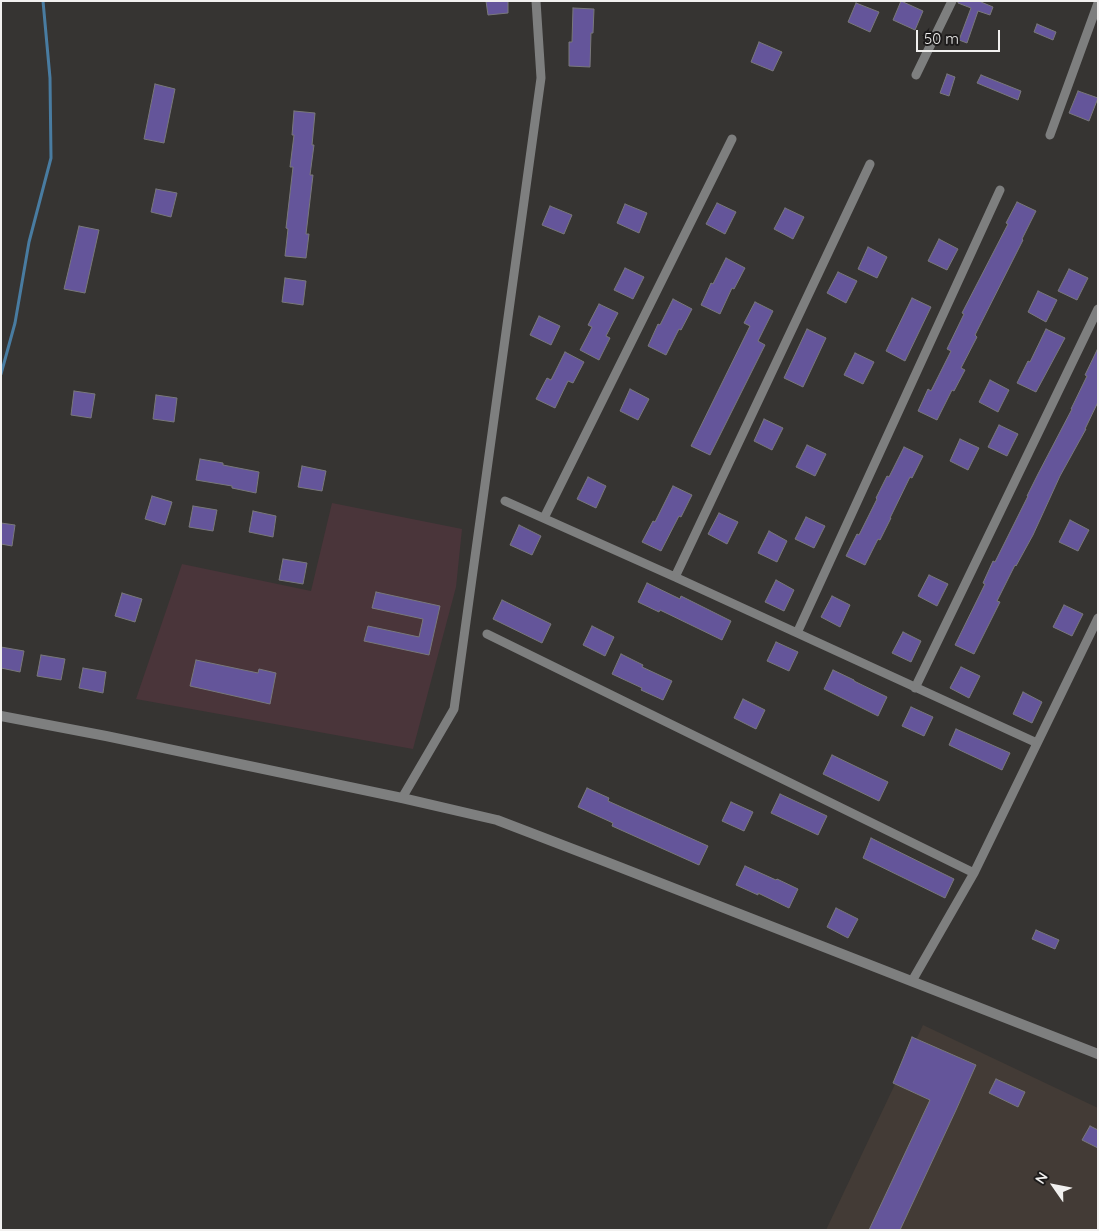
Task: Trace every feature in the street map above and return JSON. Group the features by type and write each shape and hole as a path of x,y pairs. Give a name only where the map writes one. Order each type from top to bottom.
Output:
{"street":[{"path":"402,798 454,709 541,78 536,1"},
{"path":"916,76 952,1"},
{"path":"1050,135 1098,3"},
{"path":"544,518 732,139"},
{"path":"676,577 870,164"},
{"path":"797,633 1000,190"},
{"path":"915,688 1098,309"},
{"path":"506,500 1037,743"},
{"path":"912,981 974,873 1098,618"},
{"path":"487,634 974,873"},
{"path":"1,716 402,798 497,820 1098,1054"}],"shaded area":[{"path":"332,503 462,529 456,587 413,749 136,699 182,564 311,591"},
{"path":"923,1025 1098,1108 1098,1230 826,1230"}],"building":[{"path":"486,1 508,1 508,13 488,15"},
{"path":"901,1 923,11 915,30 893,20"},
{"path":"958,1 982,1 993,7 990,15 978,11 967,43 959,40 971,8 958,3"},
{"path":"856,3 879,12 870,32 848,22"},
{"path":"573,8 594,9 590,67 569,66 569,42 572,42"},
{"path":"1037,24 1056,32 1053,40 1034,32"},
{"path":"759,42 782,52 773,71 751,62"},
{"path":"947,74 955,77 949,96 940,93"},
{"path":"981,75 1021,91 1018,100 977,83"},
{"path":"155,84 175,89 164,143 144,139"},
{"path":"1078,91 1098,98 1089,121 1069,113"},
{"path":"294,111 315,113 312,145 314,145 310,175 313,175 306,234 309,234 306,258 285,256 288,229 286,228 293,167 290,167 294,135 292,135"},
{"path":"156,189 177,193 171,217 151,212"},
{"path":"1017,202 1036,211 975,335 977,337 961,368 965,370 954,391 952,390 937,420 918,411 928,389 931,391 951,351 947,349 964,314 962,313 1008,224 1006,223"},
{"path":"717,203 736,212 725,234 706,224"},
{"path":"625,204 647,213 639,233 617,223"},
{"path":"550,206 572,215 564,234 542,225"},
{"path":"785,208 804,217 793,239 774,229"},
{"path":"79,226 99,230 85,293 64,289"},
{"path":"939,239 958,249 947,270 928,261"},
{"path":"868,247 887,257 877,278 858,269"},
{"path":"726,258 745,268 734,289 732,288 720,314 701,305 711,283 713,284"},
{"path":"625,268 644,277 633,299 614,290"},
{"path":"1069,269 1088,278 1077,300 1058,291"},
{"path":"838,272 857,281 846,303 827,293"},
{"path":"285,278 306,281 303,305 282,302"},
{"path":"1038,291 1057,300 1046,322 1028,312"},
{"path":"912,298 931,307 905,361 886,351"},
{"path":"673,299 692,309 666,355 648,346 658,324 660,325"},
{"path":"755,302 773,311 758,341 765,345 710,455 691,446 750,326 744,323"},
{"path":"599,304 618,313 606,336 610,338 599,360 580,350 592,327 588,325"},
{"path":"539,316 560,326 551,345 530,335"},
{"path":"807,329 826,338 803,387 784,378"},
{"path":"1046,329 1065,338 1036,392 1017,383 1028,361 1030,362"},
{"path":"1098,348 1098,402 1086,429 1060,476 1033,535 997,601 1000,602 974,654 955,645 985,584 983,583 993,561 995,562 1072,409"},
{"path":"565,352 584,362 573,383 568,381 555,408 536,399 547,378 551,380"},
{"path":"855,353 874,362 863,384 844,375"},
{"path":"990,380 1009,390 998,412 979,402"},
{"path":"630,389 649,399 638,420 620,411"},
{"path":"74,391 95,394 91,418 71,415"},
{"path":"156,395 177,398 174,422 153,419"},
{"path":"764,419 783,428 772,450 754,441"},
{"path":"999,425 1018,434 1007,456 988,447"},
{"path":"960,439 979,448 968,470 950,461"},
{"path":"807,445 826,454 815,476 796,467"},
{"path":"904,447 923,456 912,478 910,477 880,540 878,539 865,565 846,556 857,534 859,535 887,476 889,477"},
{"path":"200,459 259,472 256,493 232,488 232,486 196,480"},
{"path":"302,466 326,471 322,491 298,487"},
{"path":"588,477 606,486 596,508 577,499"},
{"path":"673,486 692,495 661,551 642,542 653,521 655,522"},
{"path":"152,496 172,502 165,525 145,519"},
{"path":"193,506 217,510 213,531 189,527"},
{"path":"253,511 276,516 273,537 249,532"},
{"path":"719,513 738,522 727,544 708,534"},
{"path":"806,517 825,526 814,548 795,539"},
{"path":"1070,520 1089,530 1078,551 1059,542"},
{"path":"1,523 15,525 12,546 1,544"},
{"path":"519,525 541,536 532,555 510,545"},
{"path":"769,531 787,541 777,562 758,553"},
{"path":"283,559 307,563 303,584 279,580"},
{"path":"929,575 948,584 937,606 918,596"},
{"path":"776,580 794,590 784,611 765,602"},
{"path":"647,583 680,599 681,596 731,621 722,640 660,610 659,612 638,602"},
{"path":"376,592 440,606 429,655 364,641 368,626 419,637 423,619 372,608"},
{"path":"122,593 142,599 135,622 115,616"},
{"path":"832,596 850,605 840,627 821,617"},
{"path":"502,600 551,624 542,643 493,619"},
{"path":"1064,605 1083,614 1072,636 1053,627"},
{"path":"592,626 614,637 605,656 583,645"},
{"path":"903,632 921,641 911,662 892,653"},
{"path":"776,642 798,652 789,671 767,661"},
{"path":"1,647 24,651 20,672 1,668"},
{"path":"621,654 643,665 642,667 672,681 663,700 612,674"},
{"path":"41,655 65,659 61,680 37,676"},
{"path":"196,660 258,673 259,669 276,673 270,704 190,686"},
{"path":"961,667 980,676 969,698 950,688"},
{"path":"83,668 106,672 103,693 79,688"},
{"path":"833,670 887,697 878,716 824,689"},
{"path":"1023,692 1042,702 1032,723 1013,714"},
{"path":"743,699 765,710 756,729 734,718"},
{"path":"911,707 933,717 924,736 902,726"},
{"path":"956,729 1010,753 1002,770 949,745"},
{"path":"832,755 888,782 879,801 823,774"},
{"path":"587,788 609,798 608,801 708,846 699,865 612,826 613,823 578,807"},
{"path":"780,794 827,816 818,835 771,813"},
{"path":"731,802 753,812 744,831 722,821"},
{"path":"871,838 954,879 945,898 863,858"},
{"path":"745,866 798,889 789,908 736,885"},
{"path":"836,908 858,919 848,938 827,927"},
{"path":"1036,930 1059,940 1055,949 1032,939"},
{"path":"912,1037 976,1065 900,1230 869,1230 930,1100 893,1083"},
{"path":"996,1079 1025,1092 1018,1107 989,1093"},
{"path":"1090,1126 1098,1130 1098,1148 1082,1140"}],"waterway":[{"path":"1,374 15,323 29,242 51,158 50,78 43,1"}]}
